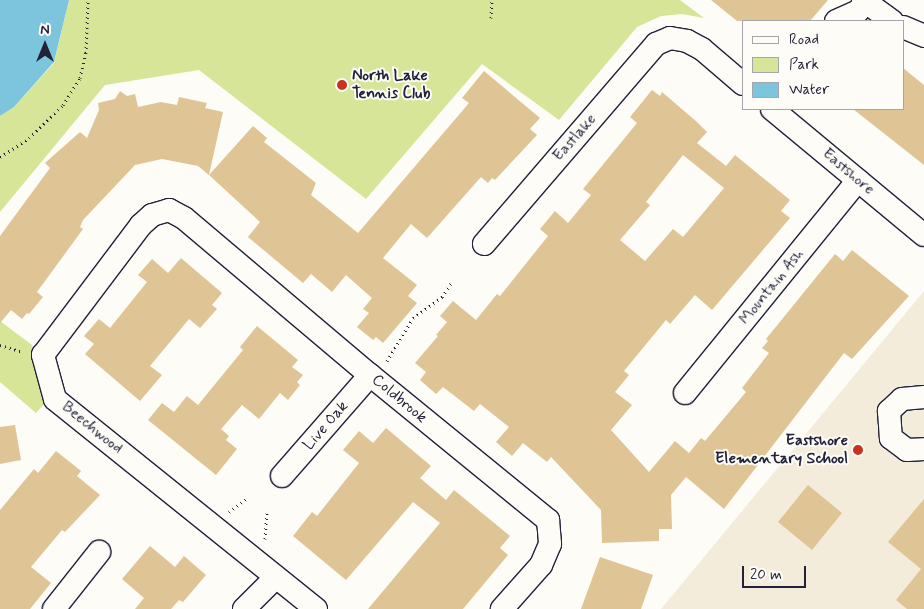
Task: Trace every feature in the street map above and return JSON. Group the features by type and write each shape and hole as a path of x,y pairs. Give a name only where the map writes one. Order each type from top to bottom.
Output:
{"street":[{"path":"838,20 861,9 889,20"},
{"path":"904,28 924,36"},
{"name":"Eastlake","path":"484,244 656,44 670,38 687,40 702,49 742,83"},
{"name":"Eastshore","path":"775,110 924,235"},
{"name":"Mountain Ash","path":"685,393 858,180"},
{"name":"Coldbrook","path":"169,210 184,218 377,369 548,520 550,544 541,565 502,609"},
{"name":"Beechwood","path":"169,210 152,215 141,225 43,355 55,399 316,609"},
{"name":"Live Oak","path":"282,476 377,369"},
{"path":"924,397 902,399 889,411 891,438 907,450 924,449"},
{"path":"54,609 99,552"},
{"path":"244,609 276,576"}],"path":[{"path":"0,157 29,138 63,105 80,78 86,53 88,0"},
{"path":"491,18 492,0"},
{"path":"377,369 395,352 413,318 442,297 453,280"},
{"path":"265,540 267,513"}],"shaded area":[{"name":"Eastshore Elementary School","path":"924,291 924,609 661,609"}],"green space":[{"path":"69,0 680,0 704,18 682,14 661,16 637,27 559,120 482,64 366,199 199,70 105,85 0,212 0,116 14,107 54,63"},
{"path":"0,321 32,345 44,404 36,413 0,382"}],"water":[{"path":"0,0 69,0 54,62 14,107 0,116"}],"building":[{"path":"711,0 828,0 811,20 737,21"},
{"path":"904,69 924,85 924,165 854,110 904,110"},
{"path":"484,71 540,118 530,129 537,135 495,180 492,178 488,183 481,177 427,238 411,224 383,258 417,285 408,296 417,303 383,343 376,337 373,340 357,327 369,313 363,309 372,298 346,275 332,292 311,274 303,283 248,237 260,222 209,175 253,126 267,138 264,142 316,183 311,195 358,233 469,103 462,98"},
{"path":"652,90 660,96 662,92 707,132 697,143 726,166 735,155 790,200 781,211 790,218 712,310 695,295 670,324 666,320 624,371 629,375 615,392 632,405 611,430 649,472 675,441 689,453 701,438 705,441 746,392 742,388 769,353 762,348 768,341 766,339 835,254 843,261 852,250 909,296 852,359 844,353 724,509 686,477 671,495 672,529 659,529 659,541 602,543 601,510 551,457 547,462 523,443 512,456 496,442 509,427 480,404 474,411 443,387 436,394 420,380 426,372 415,363 438,336 436,335 447,322 440,316 453,301 476,320 497,294 500,296 548,236 540,229 555,211 568,223 591,195 583,189 637,123 630,117","holes":["683,155 724,188 683,237 673,229 645,261 620,240 650,205 646,202"]},
{"path":"120,91 127,96 135,94 138,107 161,102 177,105 179,97 207,103 205,108 223,112 209,175 198,166 162,159 135,165 83,220 80,227 83,229 37,292 43,297 29,314 27,313 22,319 11,310 0,323 0,236 50,168 45,163 80,132 87,138 99,110 98,103 115,99"},
{"path":"181,258 222,293 212,305 217,309 200,328 189,319 150,366 162,375 140,401 85,354 94,344 84,336 99,319 110,328 147,282 138,275 152,259 168,273"},
{"path":"257,326 298,360 292,367 303,375 297,382 300,385 288,400 280,393 259,419 242,405 221,429 229,436 226,440 237,449 216,475 148,420 162,403 174,412 187,396 198,405 243,350 240,347"},
{"path":"15,425 21,460 0,464 0,427"},
{"path":"386,428 431,466 420,478 446,500 454,490 510,536 500,548 508,555 463,609 368,609 440,523 413,502 346,580 293,536 312,512 317,516 359,463 343,450 359,431 373,443"},
{"path":"56,451 81,471 77,476 100,495 65,532 62,530 31,567 51,583 30,609 0,609 0,510 34,469 38,473"},
{"path":"808,485 842,513 812,550 778,522"},
{"path":"924,499 924,609 907,609 896,600 921,569 888,542"},
{"path":"150,546 175,567 184,556 206,575 183,602 179,600 171,609 135,609 144,598 122,579"},
{"path":"600,557 653,575 641,609 581,609"}],"place":[{"name":"North Lake Tennis Club","path":"342,85"},
{"name":"Eastshore Elementary School","path":"858,450"}]}
